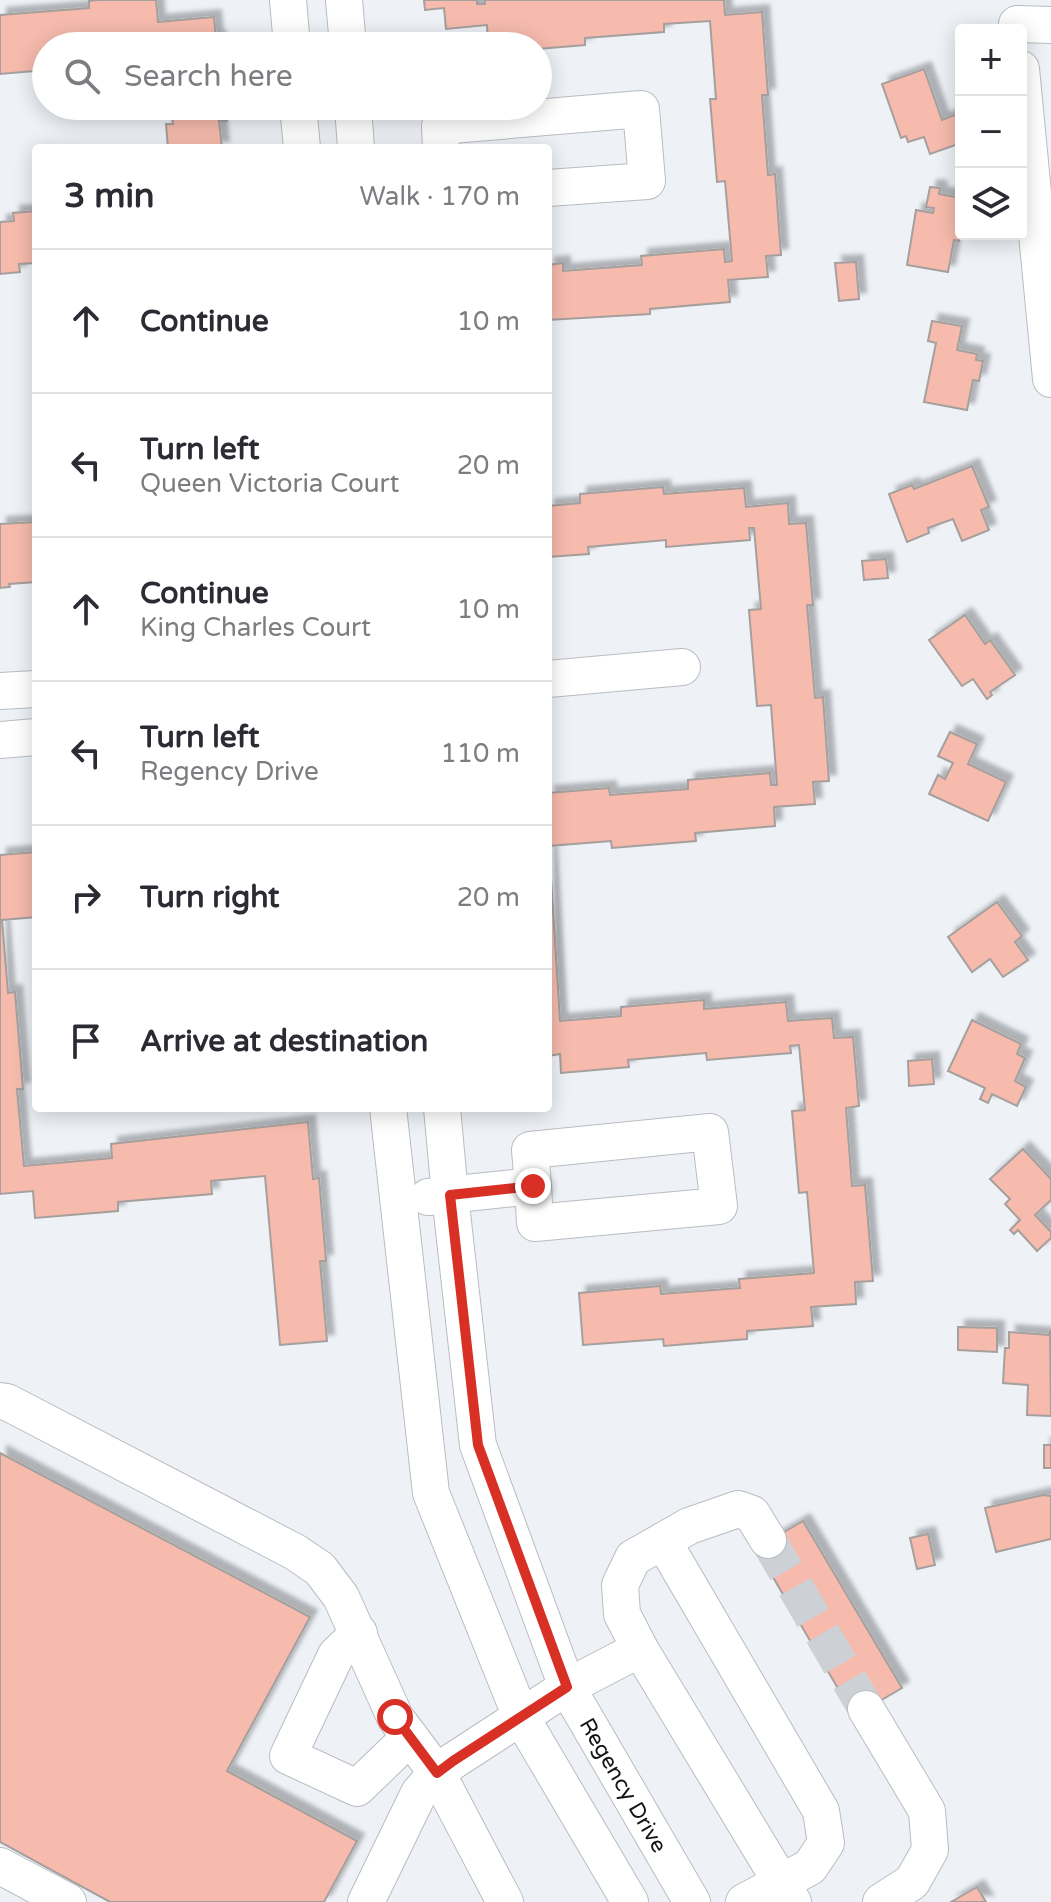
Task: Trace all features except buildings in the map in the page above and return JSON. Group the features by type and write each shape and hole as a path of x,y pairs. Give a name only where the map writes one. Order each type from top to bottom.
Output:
{"street":[{"path":"288,0 291,32"},
{"path":"344,0 347,32"},
{"path":"1024,96 1051,379"},
{"path":"552,117 641,109 647,181 552,188"},
{"path":"299,120 302,144"},
{"path":"354,120 356,144"},
{"path":"441,144 440,126 511,120"},
{"path":"552,679 682,667"},
{"path":"0,691 32,689"},
{"path":"0,740 32,737"},
{"path":"388,1112 431,1493 521,1717 630,1902"},
{"name":"Regency Drive","path":"442,1112 478,1445 567,1687 692,1902"},
{"path":"710,1132 719,1206 535,1223 533,1186 530,1150 710,1132"},
{"path":"398,1199 533,1186"},
{"path":"0,1401 295,1552 320,1569 341,1597 395,1717 437,1773 505,1902"},
{"path":"768,1540 752,1514 738,1509 689,1526 633,1558 620,1585 622,1614 640,1649 787,1892"},
{"path":"663,1541 821,1811 826,1843 810,1867 787,1892 744,1902"},
{"path":"359,1633 336,1655 288,1756 357,1788 410,1737"},
{"path":"366,1902 419,1793 437,1773 567,1687 640,1649"},
{"path":"866,1709 927,1811 930,1850 912,1882 881,1902"},
{"path":"0,1866 68,1902"}],"tunnel":[{"path":"768,1540 866,1709"}],"route":[{"path":"395,1717 437,1773 567,1687 478,1445 450,1195 533,1186"}]}
